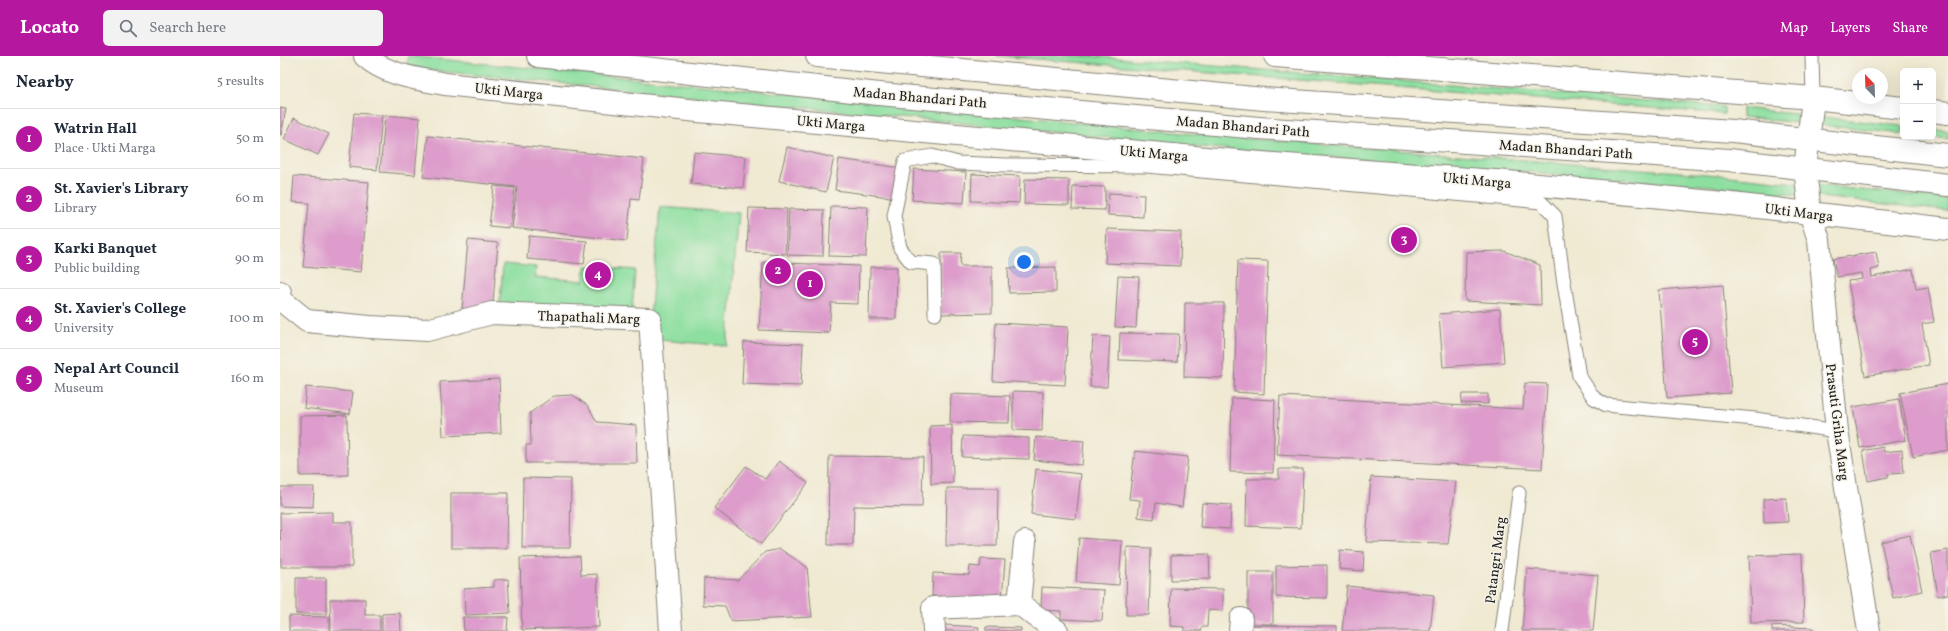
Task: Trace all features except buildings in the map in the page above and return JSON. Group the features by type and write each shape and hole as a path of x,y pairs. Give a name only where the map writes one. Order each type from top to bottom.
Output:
{"main road":[{"name":"Ukti Marga","path":"365,56 383,68 414,78 445,84 698,111 1225,160 1516,183 1810,213 1948,229"},
{"name":"Madan Bhandari Path","path":"538,56 887,95 1267,128 1729,160 1948,185"},
{"name":"Madan Bhandari Path","path":"817,56 1264,99 1733,131 1808,138 1948,155"},
{"path":"1275,56 1813,98 1900,108"},
{"name":"Prasuti Griha Marg","path":"1813,98 1805,169 1810,213 1819,240 1837,430 1869,631"},
{"path":"1936,111 1948,113"},
{"name":"Thapathali Marg","path":"280,292 281,300 307,321 370,327 427,330 492,313 650,318 671,631"},
{"path":"1020,604 1025,542"},
{"path":"934,631 933,608 1020,604 1057,631"}],"lane":[{"path":"1812,56 1813,98"},
{"name":"Ukti Marga","path":"935,314 934,264 911,262 900,248 894,216 905,161 932,156 958,163 1006,165 1147,166 1541,202 1555,216 1579,376 1594,398 1606,405 1755,419 1837,430"},
{"name":"Patangri Marg","path":"1502,631 1520,493"}],"green space":[{"path":"408,56 1213,136 1719,175 1948,199 1948,211 1737,188 1212,148 407,68"},
{"path":"997,56 1090,56 1724,107 1724,114"},
{"path":"1742,108 1900,126 1900,134 1742,117"},
{"path":"1936,130 1948,131 1948,139 1936,138"},
{"path":"660,207 739,213 727,346 648,339"},
{"path":"503,264 536,267 535,277 584,281 585,266 635,270 631,324 499,313"}],"place":[{"name":"Karki Banquet","path":"1404,240"},
{"name":"St. Xavier's Library","path":"778,271"},
{"name":"St. Xavier's College","path":"598,275"},
{"name":"Watrin Hall","path":"810,284"},
{"name":"Nepal Art Council","path":"1695,342"}]}
